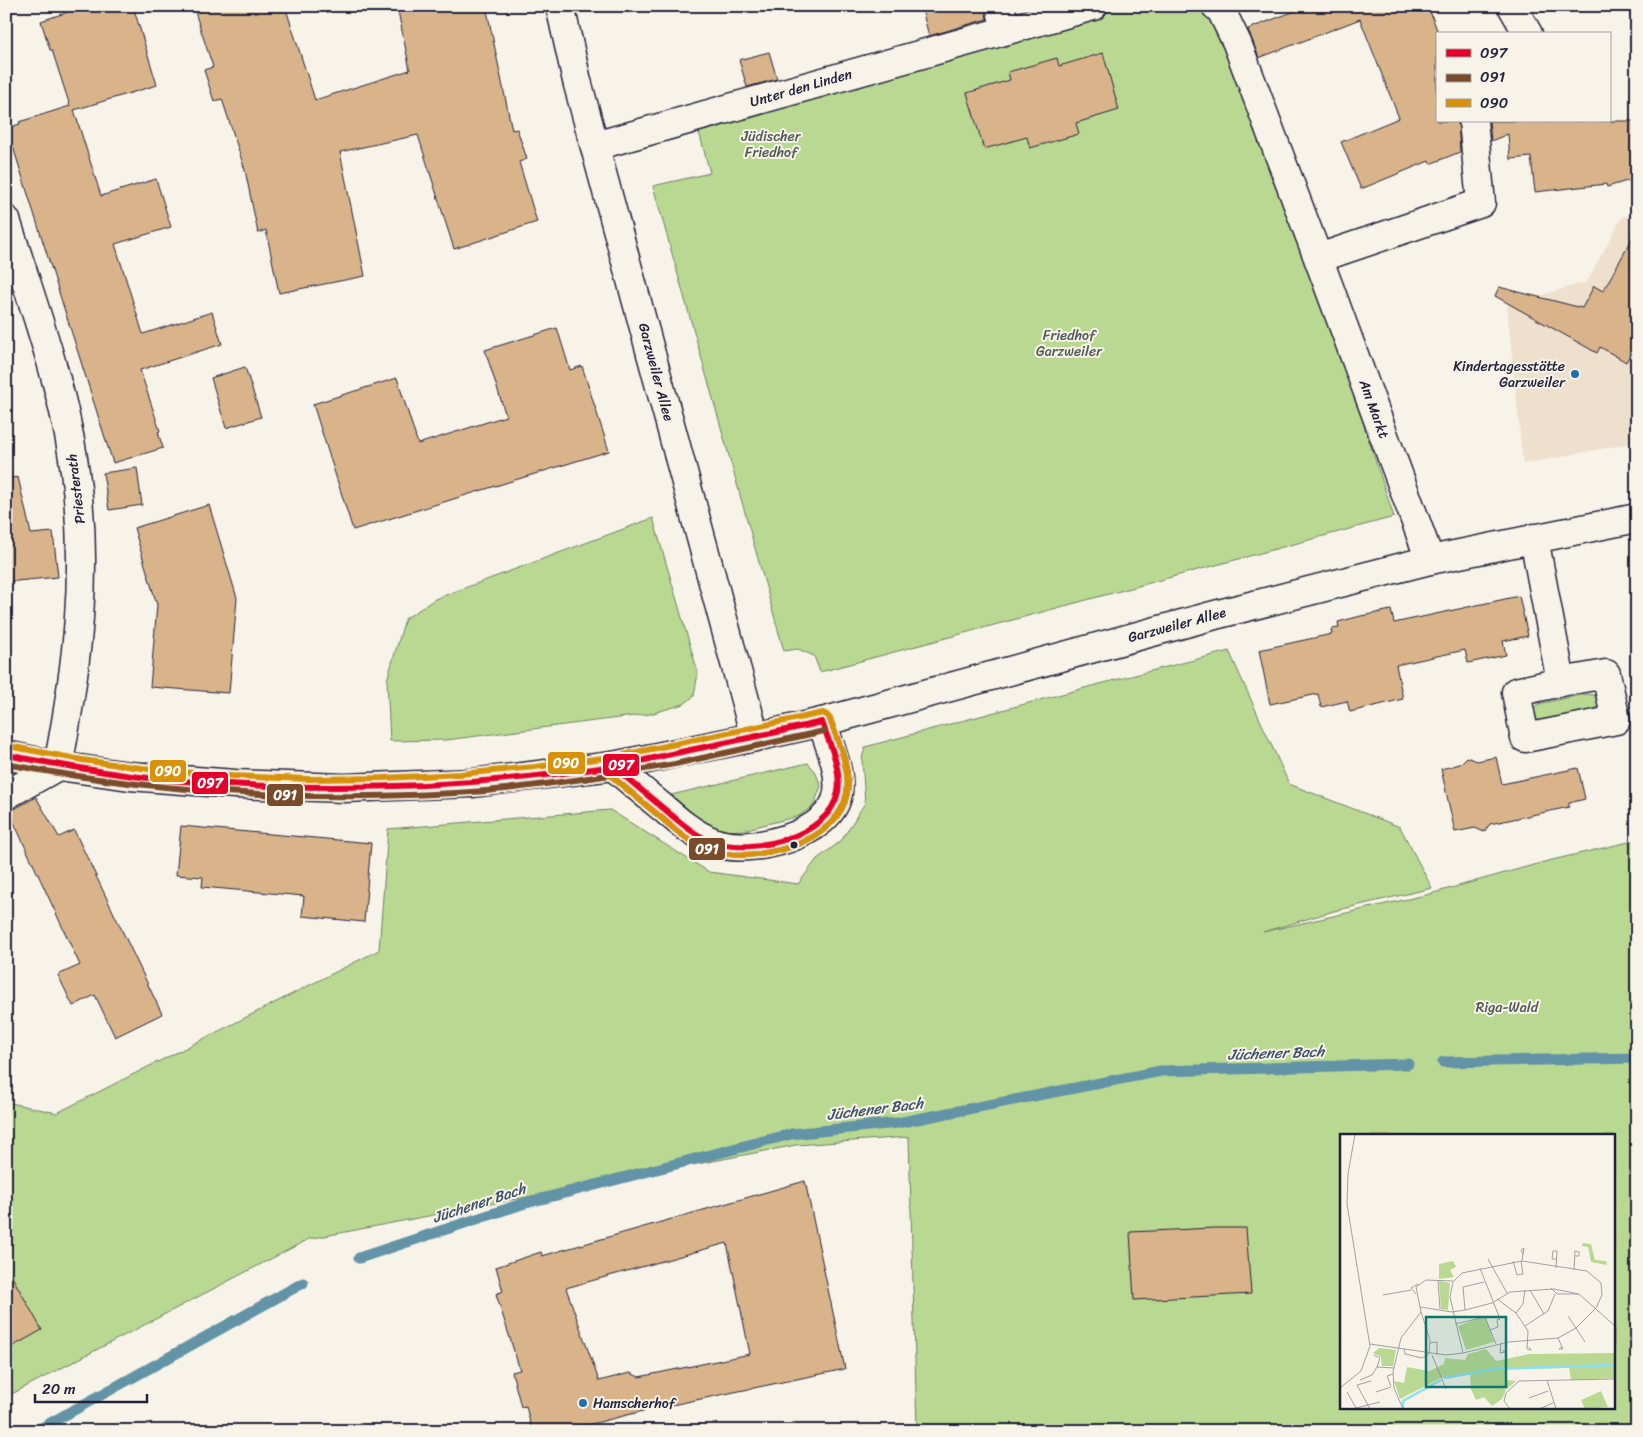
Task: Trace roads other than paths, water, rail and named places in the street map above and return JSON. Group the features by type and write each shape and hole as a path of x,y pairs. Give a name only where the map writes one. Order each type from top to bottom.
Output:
{"street":[{"name":"Garzweiler Allee","path":"560,6 595,146 755,737"},
{"name":"Unter den Linden","path":"595,146 1003,18 1093,6"},
{"name":"Am Markt","path":"1216,6 1221,10 1237,43 1430,560"},
{"path":"1512,6 1527,32"},
{"path":"1318,258 1481,203 1473,122"},
{"name":"Priesterath","path":"6,220 64,412 78,499 81,556 80,616 72,686 58,766"},
{"name":"Garzweiler Allee","path":"6,755 58,766 130,776 344,788 472,783 613,766 822,722 1215,615 1430,560 1637,518"},
{"path":"1534,538 1561,682"},
{"path":"613,766 684,825 704,838 716,844 728,846 758,845 801,833 820,822 833,808 837,800 839,784 822,722"},
{"path":"6,795 58,766"}],"waterway":[{"name":"Jüchener Bach","path":"1443,1062 1637,1058"},
{"name":"Jüchener Bach","path":"359,1258 522,1204 791,1134 897,1123 1161,1071 1408,1064"},
{"name":"Jüchener Bach","path":"36,1431 303,1283"}],"place":[{"name":"Kindertagesstätte Garzweiler","path":"1575,374"},
{"name":"Hamscherhof","path":"583,1403"}],"park label":[{"name":"Jüdischer Friedhof","path":"771,144"},
{"name":"Friedhof Garzweiler","path":"1069,344"},
{"name":"Riga-Wald","path":"1507,1007"}]}
